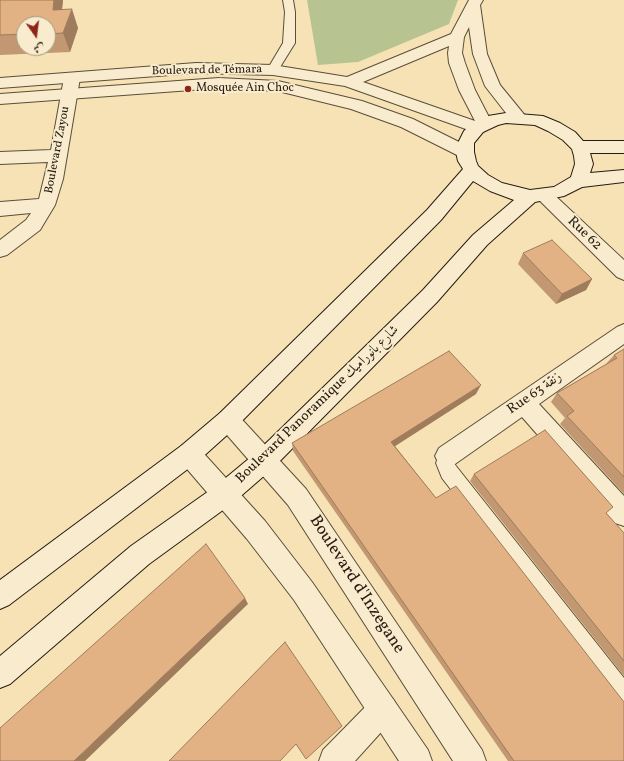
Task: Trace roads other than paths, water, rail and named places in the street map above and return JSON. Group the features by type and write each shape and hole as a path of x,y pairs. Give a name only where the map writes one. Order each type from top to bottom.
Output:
{"street":[{"path":"475,3 457,37 456,53 457,63 480,126"},
{"path":"475,3 480,54 488,75 493,86 519,118"},
{"path":"348,82 386,68 457,37"},
{"name":"Boulevard de Témara","path":"0,99 71,86 196,68 273,70 348,82 480,126"},
{"name":"Boulevard de Témara","path":"0,83 71,86 219,83 278,86 356,105 407,123 469,161"},
{"name":"Boulevard Zayou","path":"0,250 32,225 46,205 54,179 71,86"},
{"path":"519,118 538,120 554,127 568,136 578,147 583,156 584,164 582,173 569,188 558,192 537,196 512,193 496,187 482,179 469,161 466,143 470,135 480,126 494,120 519,118"},
{"path":"578,147 624,147"},
{"path":"0,158 57,156"},
{"path":"0,596 145,488 189,454 228,420 434,215 469,161"},
{"path":"577,180 624,176"},
{"name":"Rue 62","path":"537,196 624,272"},
{"name":"Boulevard Panoramique شارع بانوراميك","path":"0,674 140,555 225,494 265,460 430,296 480,240 537,196"},
{"path":"0,209 46,205"},
{"name":"Rue 63 زنقة","path":"446,456 624,333"},
{"path":"523,402 624,514"},
{"name":"Boulevard d'Inzegane","path":"228,420 297,497 471,761"},
{"path":"189,454 256,530 303,591 417,761"},
{"path":"334,761 383,709"}],"lane":[{"path":"273,70 289,44 290,12 288,0"},
{"path":"446,456 445,463 449,472 624,696"}],"place":[{"name":"Mosquée Ain Choc","path":"188,89"}]}
